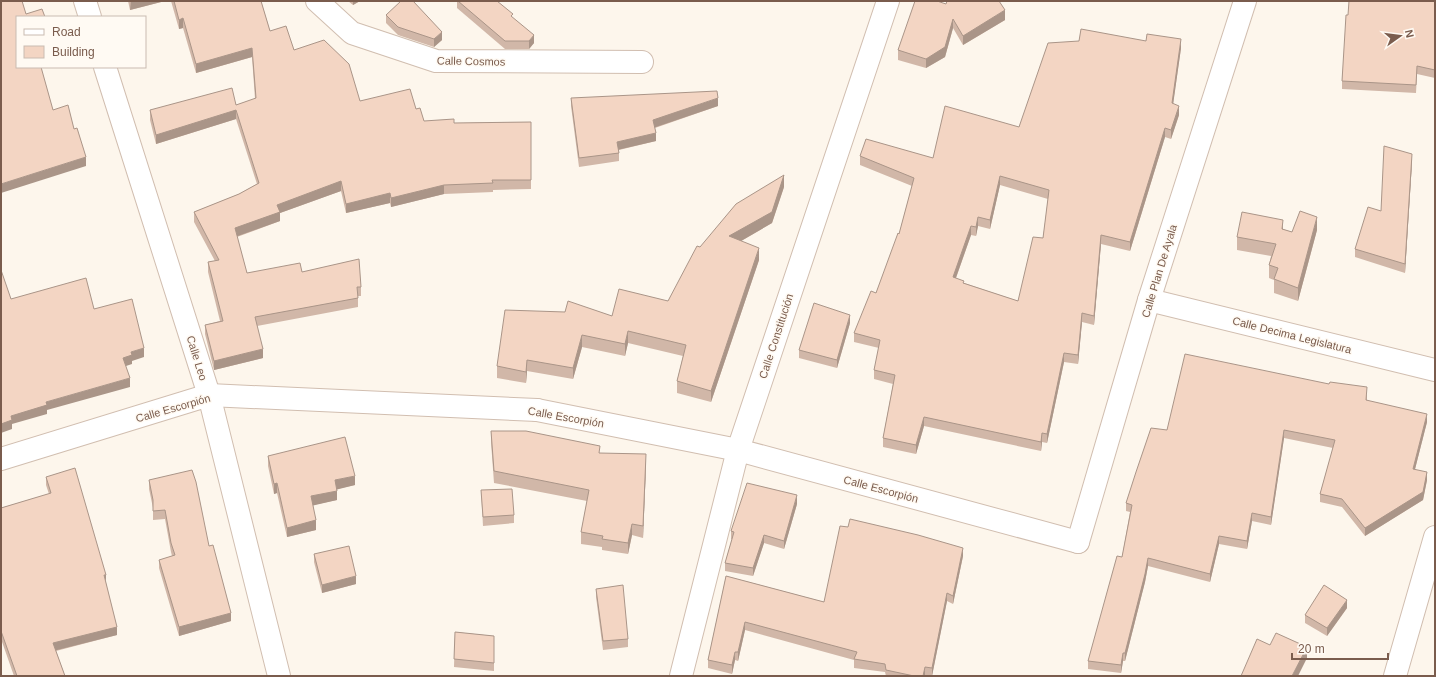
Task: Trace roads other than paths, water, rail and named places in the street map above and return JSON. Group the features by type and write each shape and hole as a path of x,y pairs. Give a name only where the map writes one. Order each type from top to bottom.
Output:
{"street":[{"path":"85,1 90,16"},
{"name":"Calle Cosmos","path":"317,1 352,33 436,61 642,62"},
{"name":"Calle Constitución","path":"681,676 738,450 888,1"},
{"name":"Calle Plan De Ayala","path":"1078,542 1149,300 1245,1"},
{"name":"Calle Leo","path":"105,68 209,396 279,676"},
{"name":"Calle Decima Legislatura","path":"1149,300 1435,370"},
{"name":"Calle Escorpión","path":"1,459 209,396 538,410 738,450 1078,542"},
{"path":"1395,676 1434,541"}]}
